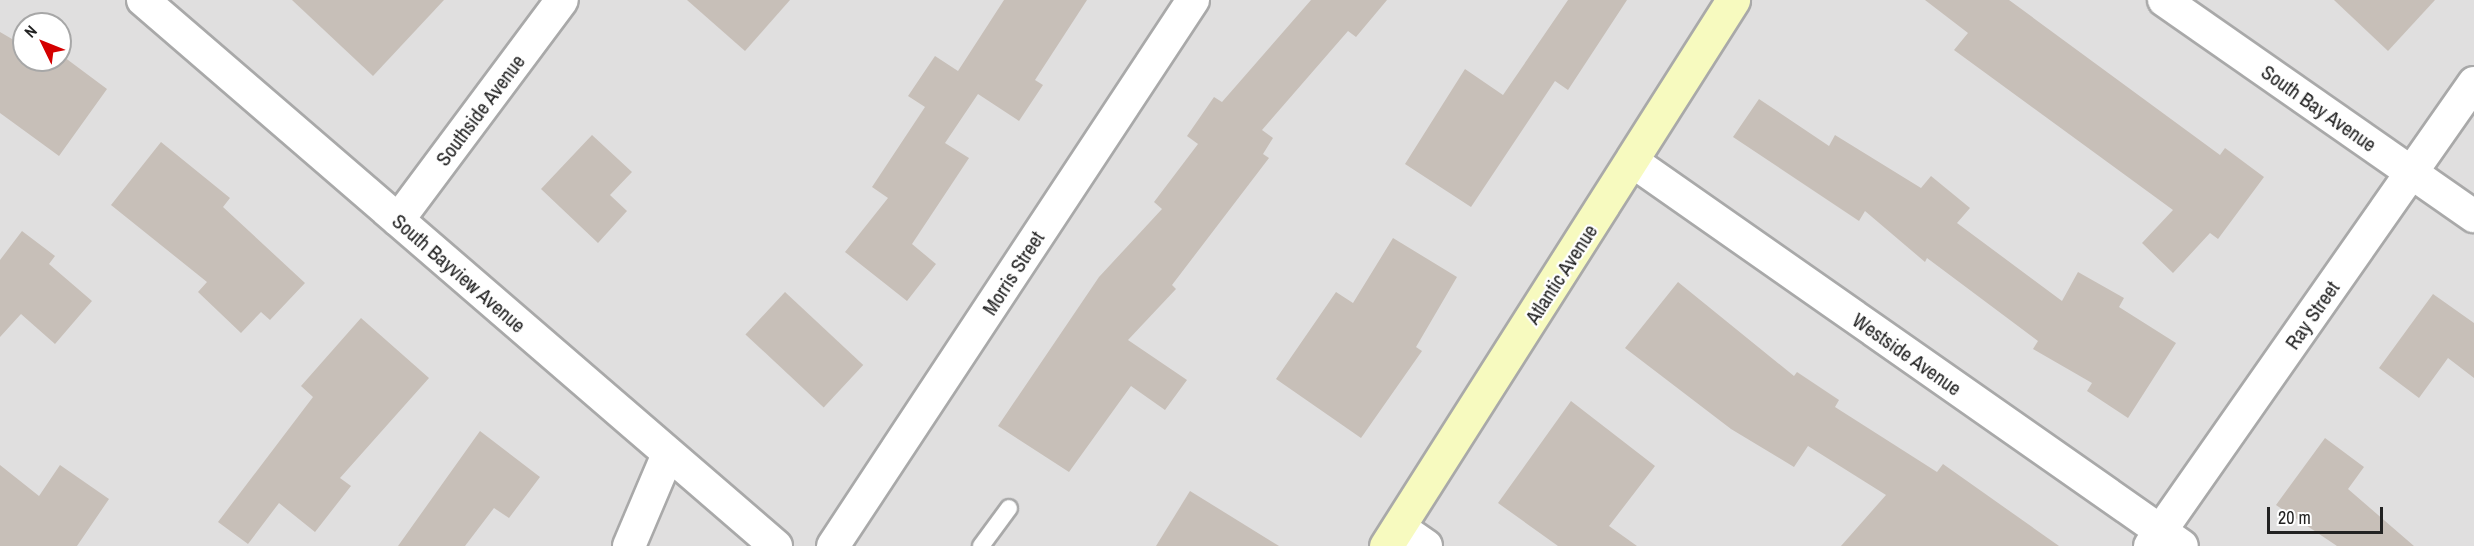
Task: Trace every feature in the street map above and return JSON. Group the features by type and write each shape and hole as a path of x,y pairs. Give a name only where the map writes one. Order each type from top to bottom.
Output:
{"main road":[{"name":"Atlantic Avenue","path":"1392,537 1733,0"}],"street":[{"name":"South Bayview Avenue","path":"143,0 776,546"},
{"name":"Southside Avenue","path":"398,220 562,0"},
{"name":"Morris Street","path":"833,546 1192,0"},
{"name":"South Bay Avenue","path":"2164,0 2474,216"},
{"name":"Ray Street","path":"2164,541 2412,172 2474,84"},
{"name":"Westside Avenue","path":"1632,161 2164,541"},
{"path":"629,546 668,454"},
{"path":"1392,537 1426,546"}],"lane":[{"path":"981,546 1009,508"}],"shaded area":[{"path":"0,0 2474,0 2474,546 0,546"}],"building":[{"path":"292,0 444,0 373,76"},
{"path":"687,0 790,0 745,51"},
{"path":"1004,0 1087,0 1035,80 1043,85 1019,121 978,94 945,143 969,158 912,244 936,264 907,301 845,252 888,198 872,187 925,107 908,96 935,56 958,71"},
{"path":"1311,0 1387,0 1356,37 1348,31 1262,130 1273,138 1263,154 1269,158 1172,285 1176,289 1128,340 1187,380 1165,410 1131,386 1069,472 998,426 1099,277 1162,209 1154,202 1198,144 1187,136 1214,97 1222,102"},
{"path":"1568,0 1627,0 1568,90 1555,81 1471,207 1405,164 1465,69 1503,95"},
{"path":"1925,0 2009,0 2220,155 2225,148 2264,177 2218,239 2210,233 2173,273 2142,243 2173,210 1954,50 1968,33"},
{"path":"2334,0 2435,0 2388,51"},
{"path":"0,32 12,39 12,72 72,72 72,63 107,89 59,156 0,113"},
{"path":"1759,99 1829,146 1835,135 1921,188 1931,176 1970,208 1957,223 2062,301 2078,272 2124,298 2119,307 2176,343 2128,418 2087,391 2092,383 2033,349 2038,341 1927,258 1925,262 1865,211 1859,221 1733,137"},
{"path":"592,135 632,172 610,195 627,211 598,243 541,189"},
{"path":"161,142 230,198 223,207 305,283 270,320 261,312 241,333 198,292 207,282 111,205"},
{"path":"22,231 55,256 49,264 92,301 55,344 21,314 0,337 0,260"},
{"path":"1393,238 1457,277 1416,347 1422,351 1361,438 1276,379 1336,292 1353,303"},
{"path":"1678,282 1794,376 1797,372 1839,400 1835,407 1937,472 1943,464 2059,546 1841,546 1886,495 1808,446 1794,467 1731,429 1625,348"},
{"path":"785,292 863,365 824,407 745,334"},
{"path":"2433,294 2474,323 2474,378 2448,358 2419,398 2379,368"},
{"path":"361,318 429,378 340,478 351,486 315,532 279,503 248,544 218,522 313,397 301,386"},
{"path":"1571,401 1655,466 1609,526 1637,546 1558,546 1498,503"},
{"path":"480,431 540,477 509,518 494,508 465,546 398,546"},
{"path":"2325,438 2364,467 2348,489 2414,546 2337,546 2276,505"},
{"path":"0,465 39,496 60,465 109,499 77,546 0,546"},
{"path":"1190,491 1279,546 1156,546"}]}
